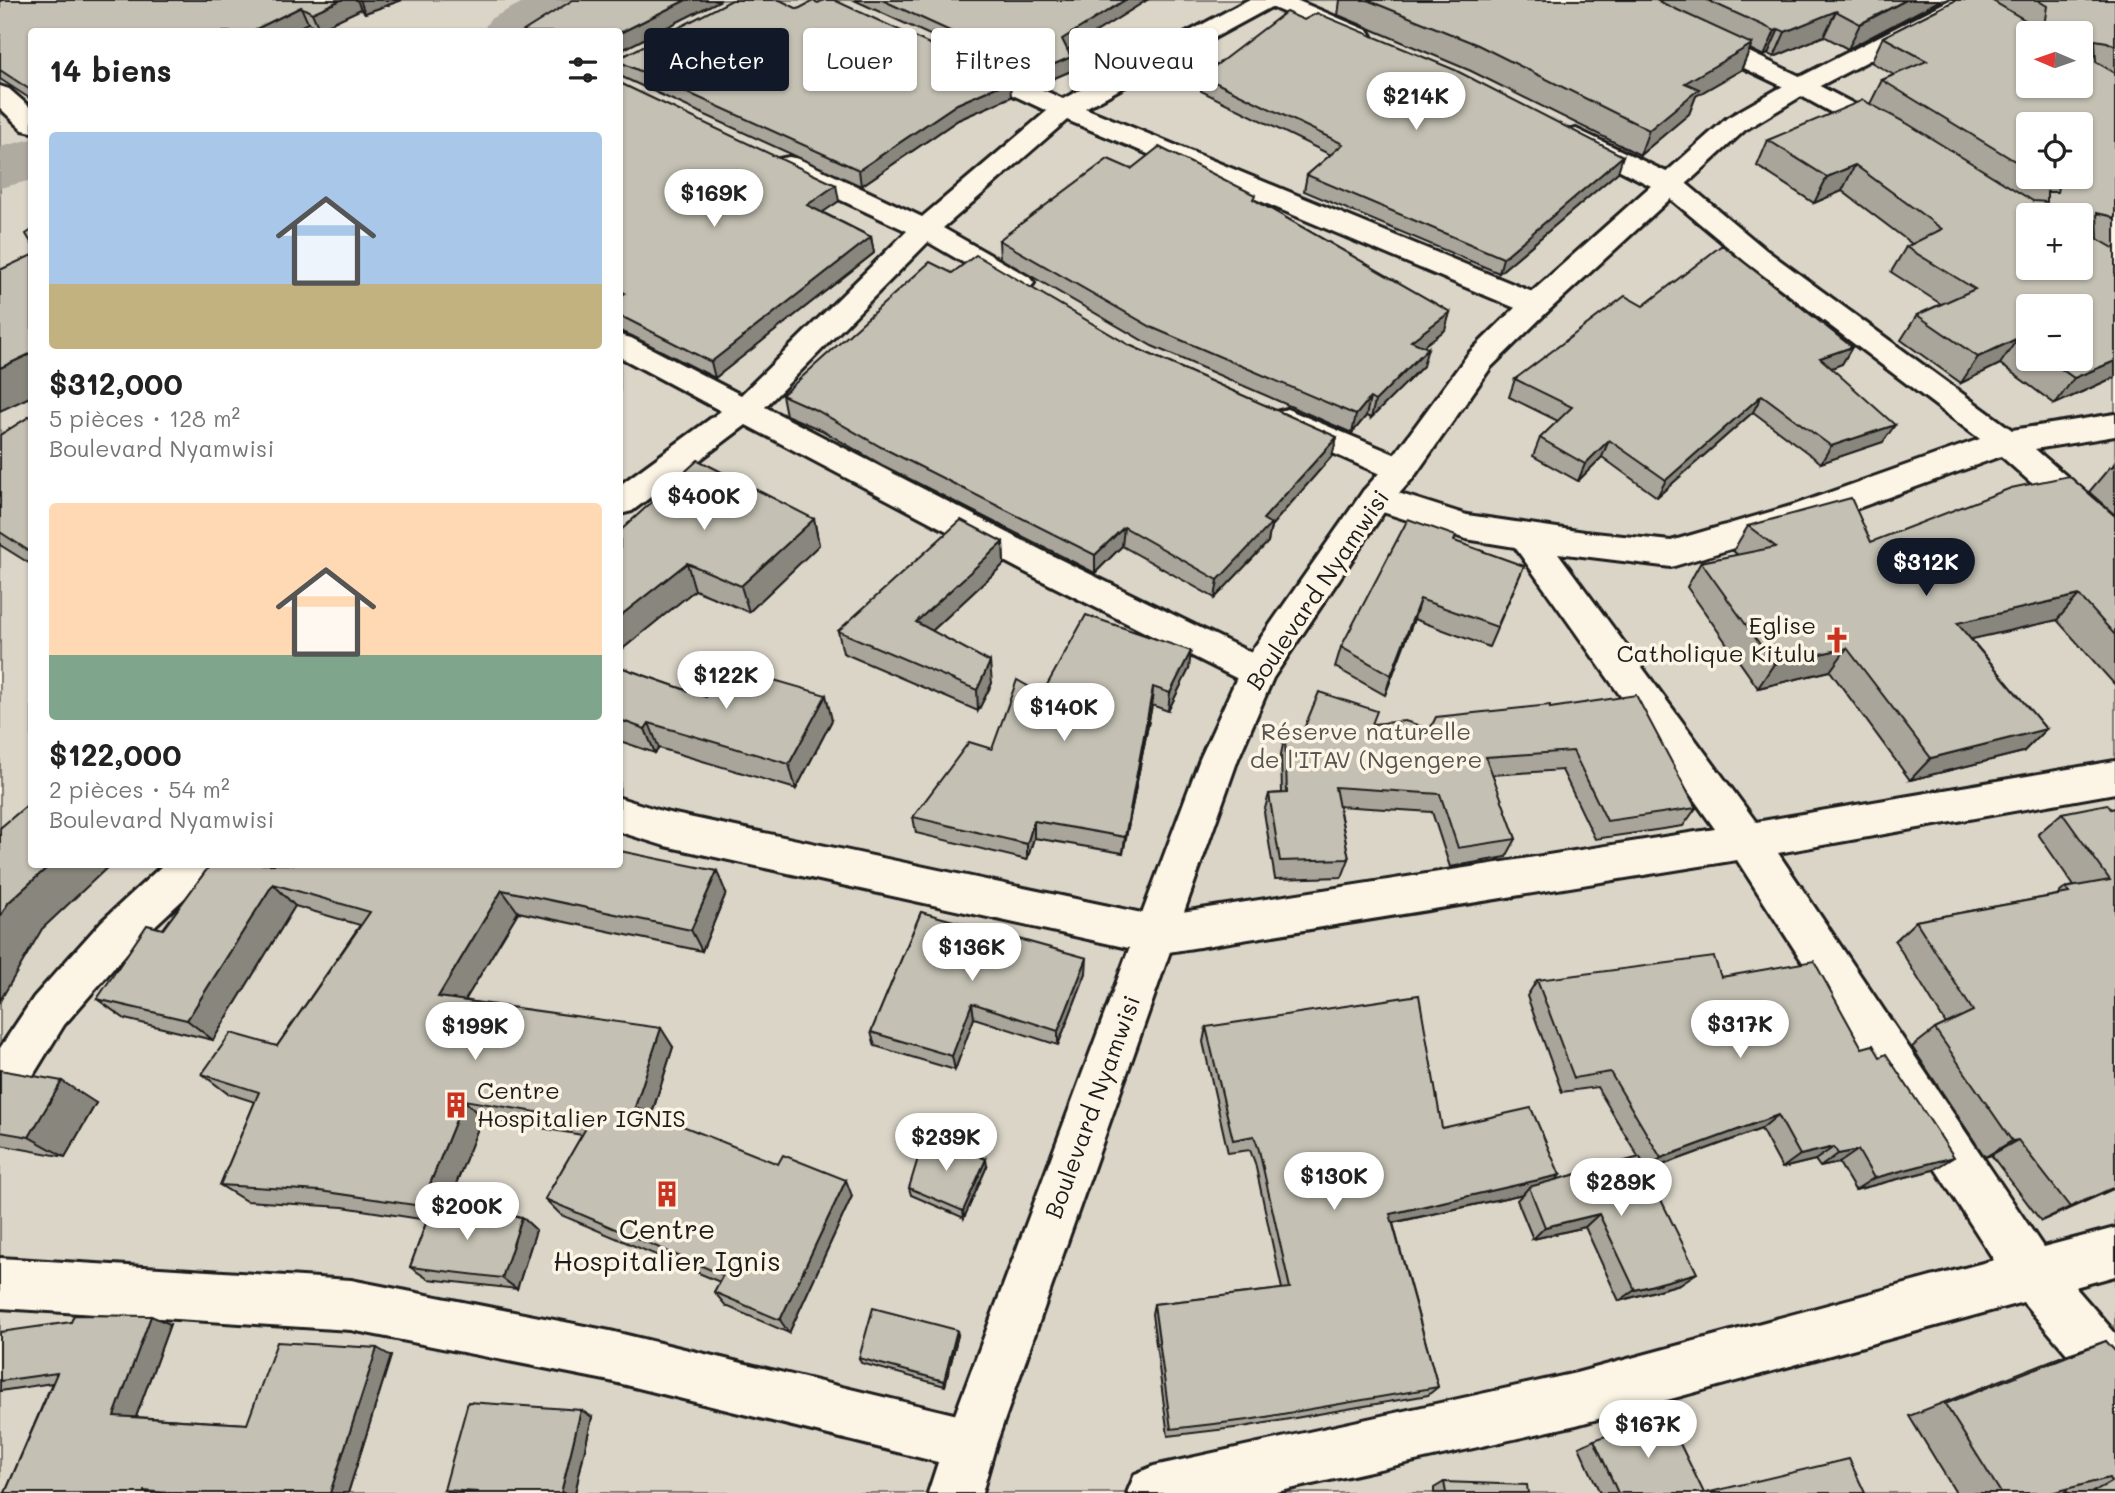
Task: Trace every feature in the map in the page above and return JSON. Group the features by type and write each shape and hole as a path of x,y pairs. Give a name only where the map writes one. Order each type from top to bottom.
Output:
{"street":[{"path":"623,500 744,410 925,229 1064,109 1266,0"},
{"path":"1276,0 1387,47"},
{"path":"1620,0 1801,86 1916,148"},
{"name":"Boulevard Nyamwisi","path":"954,1493 1219,759 1257,673 1376,498 1401,470 1480,360 1536,305 1736,124 1801,86 1969,4"},
{"path":"1025,91 1536,305"},
{"path":"0,94 28,120"},
{"path":"1559,128 1671,185 1756,256 2006,442 2115,537"},
{"path":"766,154 925,229 1044,299"},
{"path":"623,347 1035,562 1257,673"},
{"path":"1264,410 1401,470"},
{"path":"1376,498 1466,527 1671,554 1805,514 2006,442 2115,425"},
{"path":"1526,536 1747,841 2033,1276 2115,1371"},
{"path":"623,816 665,829 1156,935 1747,841 2115,777"},
{"path":"0,1088 57,1001 117,934 189,868"},
{"path":"1154,1493 1576,1399 2115,1252"},
{"path":"0,1283 351,1305 610,1356 970,1444"}],"green space":[{"name":"Réserve naturelle de l'ITAV (Ngengere","path":"0,0 2115,0 2115,1493 0,1493"}],"building":[{"path":"341,0 312,13 301,7 258,28 28,28 28,88 0,70 0,1"},
{"path":"573,0 686,0 623,32 623,28 528,28"},
{"path":"732,0 780,0 798,9 813,1 818,3 834,0 895,28 803,28 803,91 917,91 917,38 931,45 931,91 987,91 957,104 859,170 684,91 789,91 789,28 678,28"},
{"path":"882,0 1125,0 1080,28 1069,28 1069,35 1062,39 1069,58 1055,64 1055,28 944,28"},
{"path":"1367,0 1656,0 1752,44 1685,83 1699,89 1649,130 1478,45"},
{"path":"1707,0 1906,0 1860,24 1836,11 1785,32 1779,29 1775,31"},
{"path":"1956,0 1991,0 2027,21 2016,21 2016,98 2093,98 2093,21 2045,21 2047,6 2037,0 2115,0 2115,46 2095,40 2096,62 2115,73 2115,219 2097,213 2098,239 2115,249 2115,361 2093,370 2093,294 2016,294 2016,339 1978,357 1917,315 1975,289 1906,247 1942,229 1855,165 1827,177 1768,140 1863,100 1908,124 2033,201 2047,202 2047,192 2057,192 2058,189 2093,189 2093,112 2016,112 2016,162 1882,80 1927,61 1883,37"},
{"path":"1286,12 1304,20 1317,13 1455,70 1623,156 1503,258 1307,175 1343,144 1218,84 1218,64"},
{"path":"644,46 644,73 623,63 623,56"},
{"path":"623,84 836,185 807,205 871,237 711,362 623,318"},
{"path":"1159,147 1255,195 1253,199 1450,312 1411,341 1428,348 1375,401 1370,398 1356,415 1153,328 999,240 1108,159 1131,169"},
{"path":"1722,245 1852,347 1820,358 1895,425 1831,446 1762,395 1666,480 1609,440 1585,464 1540,438 1572,407 1515,379 1625,296 1643,306"},
{"path":"976,255 1129,345 1337,437 1263,519 1271,524 1218,580 1124,527 1095,555 881,447 818,411 782,395 930,262 952,273"},
{"path":"28,257 28,355 0,368 0,270"},
{"path":"2064,371 2091,371 2074,378"},
{"path":"28,418 28,550 0,532 0,435"},
{"path":"698,460 814,519 741,586 687,563 623,614 623,528"},
{"path":"2069,476 2115,516 2115,635 2079,595 1957,623 2046,729 1931,758 1847,648 1774,664 1701,562 1776,547 1748,526 1851,498 1871,542 2011,488"},
{"path":"1408,519 1456,536 1454,541 1524,566 1497,627 1420,599 1391,675 1341,647"},
{"path":"961,520 1003,542 916,622 990,662 977,690 838,631"},
{"path":"1086,615 1191,651 1170,693 1153,687 1125,837 1034,821 1027,844 913,817 969,742 992,749 1017,680 1042,694"},
{"path":"725,666 826,695 789,764 649,723 645,729 623,721 623,668 706,697"},
{"path":"1319,692 1377,711 1372,724 1405,721 1430,729 1436,717 1550,705 1550,708 1636,695 1696,808 1607,821 1573,751 1486,757 1516,839 1458,848 1440,794 1335,787 1349,859 1280,861 1269,794 1287,793 1285,735 1301,736"},
{"path":"28,804 28,868 47,868 8,903 0,917 0,828"},
{"path":"2107,804 2111,809 2115,808 2115,1187 2070,1207 2018,1140 2012,1141 1935,1029 1973,1011 1916,921 2069,893 2065,888 2110,880 2062,813"},
{"path":"623,852 717,871 691,930 502,890 438,997 661,1028 635,1107 778,1164 783,1155 846,1180 780,1320 714,1292 723,1275 545,1199 590,1121 464,1100 421,1206 320,1191 220,1185 259,1092 202,1074 231,1033 277,1046 370,912 273,884 187,1020 97,999 147,925 163,929 208,868 623,868"},
{"path":"921,912 1087,958 1058,1031 972,1003 952,1056 871,1032"},
{"path":"1714,957 1721,977 1814,961 1862,1048 1873,1045 1880,1057 1886,1054 1954,1157 1874,1178 1858,1150 1838,1154 1834,1147 1800,1155 1778,1115 1661,1158 1610,1072 1574,1078 1537,980"},
{"path":"1419,995 1442,1128 1531,1108 1560,1175 1390,1214 1438,1387 1248,1420 1171,1429 1154,1304 1290,1288 1259,1150 1254,1136 1233,1140 1206,1027"},
{"path":"0,1070 62,1081 29,1137 0,1132"},
{"path":"925,1135 986,1159 963,1211 909,1188"},
{"path":"1640,1157 1697,1273 1635,1290 1599,1214 1545,1227 1529,1187"},
{"path":"432,1207 522,1217 502,1278 410,1267"},
{"path":"873,1308 957,1330 944,1381 859,1358"},
{"path":"74,1315 151,1316 114,1416 247,1424 277,1342 377,1348 330,1493 5,1493 57,1373 0,1381 0,1332 71,1322"},
{"path":"2106,1341 2115,1351 2115,1493 2091,1493 2111,1482 2109,1478 2051,1493 2001,1493 1945,1404"},
{"path":"468,1402 581,1410 561,1493 478,1493 444,1490"},
{"path":"1666,1415 1704,1493 1618,1493 1594,1440"},
{"path":"1849,1459 1865,1493 1706,1493"},
{"path":"1444,1482 1527,1485 1528,1493 1446,1493"}],"waterway":[{"path":"520,28 572,0"},
{"path":"0,168 28,160"}],"place":[{"name":"Eglise Catholique Kitulu","path":"1837,640"},
{"name":"Centre Hospitalier IGNIS","path":"456,1105"},
{"name":"Centre Hospitalier Ignis","path":"667,1194"}]}
